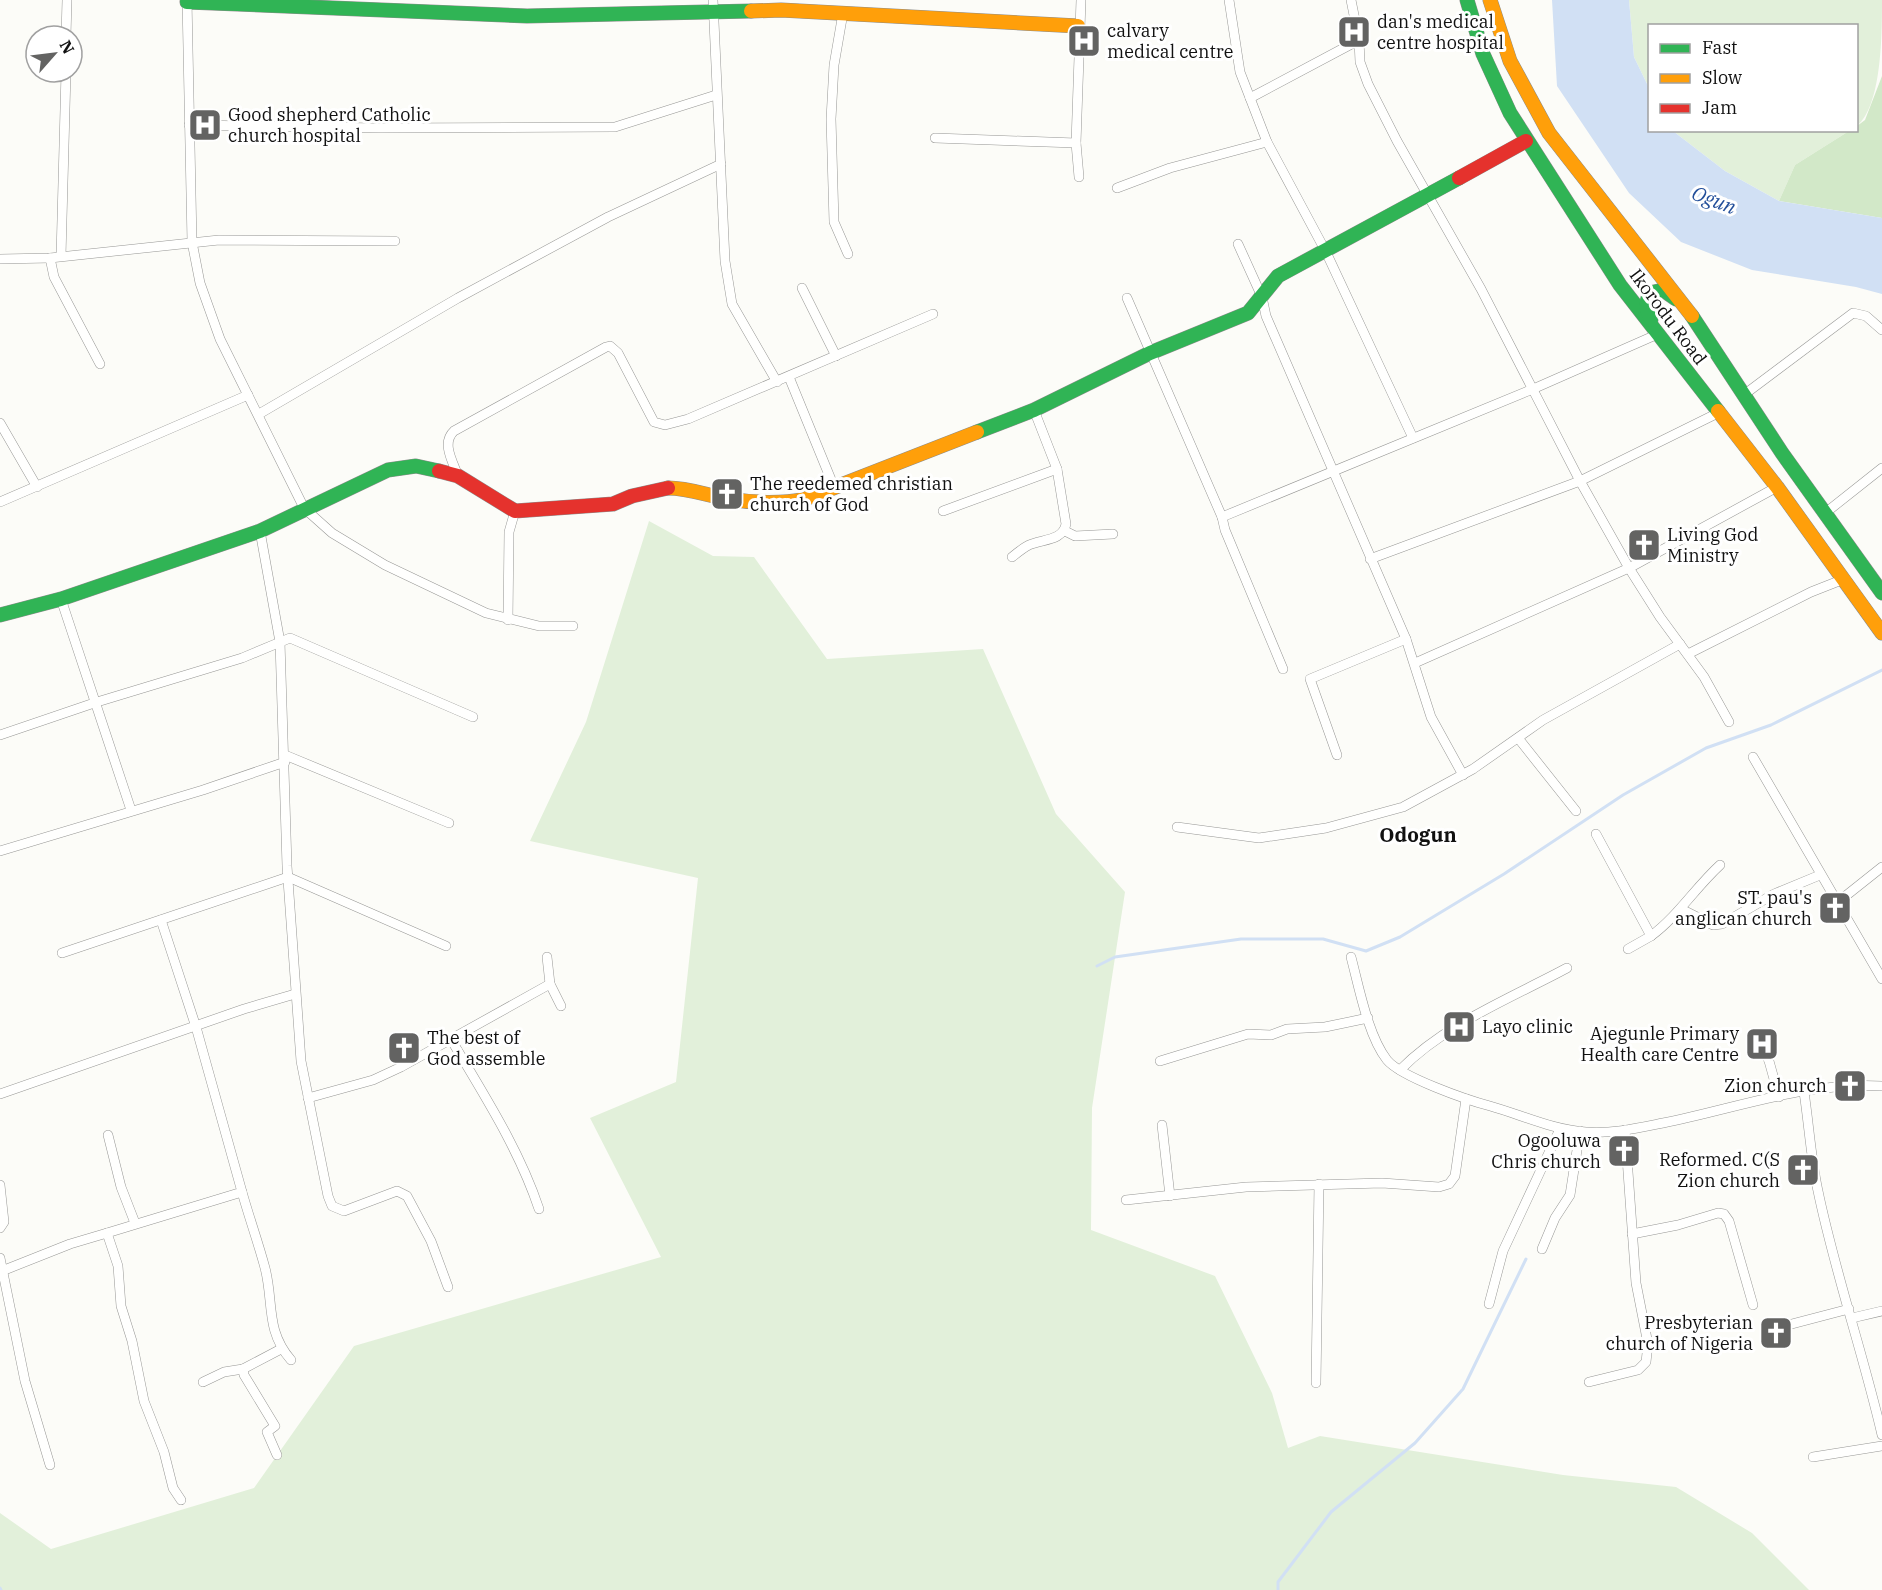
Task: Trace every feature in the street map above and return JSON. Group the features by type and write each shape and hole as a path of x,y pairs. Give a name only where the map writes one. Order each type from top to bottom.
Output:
{"main road":[{"name":"Ikorodu Road","path":"1467,0 1483,54 1510,113 1620,285 1777,487 1882,633"},
{"name":"Ikorodu Road","path":"1490,0 1509,61 1549,133 1688,310 1824,514 1882,593"},
{"path":"187,1 527,16 713,6 1078,26"},
{"path":"0,615 61,599 260,531 304,508 396,468 416,466 458,476 515,512 613,504 640,494 670,488 696,490 729,500 791,502 814,496 1034,410 1150,353 1248,313 1278,276 1326,252 1526,141"},
{"path":"1658,334 1646,309 1645,300 1649,293 1656,289 1670,292 1688,310"}],"street":[{"path":"66,24 67,0"},
{"path":"1079,177 1076,143 1078,26 1081,0"},
{"path":"1229,0 1240,72 1267,142 1326,252 1413,438"},
{"path":"1352,0 1359,40 1360,62 1368,84 1397,141 1429,195 1580,481 1629,568 1704,677 1729,722"},
{"path":"187,1 192,242 212,321 304,508 332,533 385,566 437,591 508,620 538,626 573,626"},
{"path":"713,6 725,261 732,304 777,382"},
{"path":"843,13 834,65 831,119 834,222 848,254"},
{"path":"1251,98 1359,40"},
{"path":"61,256 66,84"},
{"path":"189,125 381,128 615,127 716,95"},
{"path":"935,138 1076,143"},
{"path":"1117,188 1170,168 1267,142"},
{"path":"259,414 458,298 608,217 721,165"},
{"path":"0,260 50,258 192,242 395,241"},
{"path":"1238,244 1262,297 1266,316 1406,639 1431,717 1463,775"},
{"path":"50,258 54,277 100,364"},
{"path":"802,288 836,356"},
{"path":"1126,298 1222,517 1224,530 1283,669"},
{"path":"1745,394 1852,313 1866,316 1882,330"},
{"path":"458,476 448,446 450,435 454,431 606,347 610,346 618,353 646,411 659,424 688,419 933,314"},
{"path":"1222,517 1533,389 1658,334"},
{"path":"789,377 834,487"},
{"path":"0,502 248,395"},
{"path":"1034,410 1056,469 1065,516 1065,531"},
{"path":"1370,559 1580,481 1720,412"},
{"path":"0,423 37,487"},
{"path":"1824,514 1882,468"},
{"path":"943,511 1056,469"},
{"path":"1415,663 1629,568 1777,487"},
{"path":"508,620 511,561 509,532 515,512"},
{"path":"260,531 280,642 288,877 295,994 308,1098 328,1196 332,1206 344,1211 397,1191 407,1196 431,1242 448,1287"},
{"path":"1065,531 1075,536 1113,534"},
{"path":"1012,557 1027,546 1059,536 1065,531"},
{"path":"1688,654 1811,592 1844,579"},
{"path":"61,599 131,810"},
{"path":"0,735 97,702 242,658 290,638 472,717"},
{"path":"1337,755 1310,679 1406,639"},
{"path":"1177,827 1259,838 1307,832 1403,807 1463,775 1543,720 1680,644"},
{"path":"1518,738 1576,811"},
{"path":"1752,757 1882,979"},
{"path":"0,851 203,790 285,758 449,823"},
{"path":"1596,834 1651,936"},
{"path":"1628,949 1651,936 1682,909 1694,890 1720,865"},
{"path":"1838,902 1882,867"},
{"path":"1682,909 1713,925 1722,924 1774,894 1820,875"},
{"path":"62,953 288,877 446,946"},
{"path":"161,920 196,1027 265,1269 268,1306 281,1349 291,1360"},
{"path":"547,957 550,984 561,1006"},
{"path":"1350,957 1368,1018 1382,1052 1389,1062 1400,1070 1466,1099 1560,1129 1625,1130 1804,1092 1843,1086 1882,1086"},
{"path":"1400,1070 1418,1052 1440,1038 1567,968"},
{"path":"308,1098 373,1080 452,1041 550,984"},
{"path":"0,1094 244,1009 295,994"},
{"path":"1160,1061 1248,1034 1271,1035 1287,1029 1325,1027 1368,1018"},
{"path":"1756,1033 1769,1061 1779,1097"},
{"path":"452,1041 502,1126 529,1178 539,1209"},
{"path":"1804,1092 1817,1189 1882,1435"},
{"path":"1125,1200 1246,1187 1382,1183 1439,1187 1449,1184 1455,1176 1466,1099"},
{"path":"1162,1125 1170,1196"},
{"path":"1489,1304 1503,1251 1560,1129"},
{"path":"1589,1382 1638,1370 1646,1362 1648,1344 1636,1283 1625,1130"},
{"path":"1542,1249 1555,1218 1570,1195 1580,1131"},
{"path":"108,1135 121,1187 135,1223"},
{"path":"1316,1383 1319,1184"},
{"path":"0,1185 4,1222 0,1228"},
{"path":"2,1271 70,1244 242,1192"},
{"path":"1632,1234 1678,1225 1718,1213 1724,1214 1729,1221 1753,1305"},
{"path":"106,1233 118,1266 121,1306 132,1341 144,1401 164,1452 173,1488 181,1500"},
{"path":"0,1258 25,1381 50,1465"},
{"path":"1765,1331 1851,1313 1882,1311"},
{"path":"203,1382 224,1372 243,1369 281,1349"},
{"path":"243,1369 244,1375 275,1426 267,1432 277,1455"},
{"path":"1813,1456 1882,1446"}],"green space":[{"path":"1629,0 1882,0 1882,31 1876,86 1865,116 1858,125 1858,24 1648,24 1648,86 1634,57"},
{"path":"1882,76 1882,218 1779,201 1795,165 1847,132 1858,132 1858,125 1865,120"},
{"path":"1674,132 1847,132 1795,165 1779,201 1725,171"},
{"path":"649,521 713,556 754,557 827,659 983,649 1056,814 1125,892 1092,1108 1091,1230 1215,1276 1272,1393 1288,1448 1320,1436 1563,1475 1676,1487 1752,1533 1809,1590 0,1590 0,1513 51,1549 254,1488 354,1346 661,1257 590,1118 676,1082 698,878 530,841 586,722"}],"water":[{"name":"Ogun","path":"1552,0 1629,0 1634,57 1648,86 1648,132 1674,132 1725,171 1779,201 1882,218 1882,294 1856,287 1752,270 1681,242 1629,193 1557,86"}],"waterway":[{"path":"1097,966 1115,957 1241,939 1323,939 1366,951 1400,937 1504,874 1623,795 1706,748 1771,725 1882,670"},
{"path":"1278,1590 1278,1582 1331,1512 1415,1443 1463,1389 1526,1259"}],"traffic: fast":[{"path":"1467,0 1483,54 1510,113 1620,285 1718,411"},
{"path":"187,2 527,16 751,11"},
{"path":"977,432 1034,410 1150,353 1248,313 1278,276 1459,178"},
{"path":"1651,320 1646,307 1649,293 1663,290 1676,299"},
{"path":"1692,316 1782,453 1882,593"},
{"path":"0,615 61,599 260,531 388,470 416,466 439,471"}],"traffic: slow":[{"path":"1490,0 1510,61 1549,133 1692,316"},
{"path":"751,11 781,10 1078,26"},
{"path":"1718,411 1777,487 1882,633"},
{"path":"668,488 747,501 796,501 977,432"}],"traffic: jam":[{"path":"1459,178 1526,141"},
{"path":"439,471 458,476 515,511 613,504 632,496 668,488"}],"place":[{"name":"dan's medical centre hospital","path":"1354,32"},
{"name":"calvary medical centre","path":"1084,41"},
{"name":"Good shepherd Catholic church hospital","path":"205,125"},
{"name":"The reedemed christian church of God","path":"727,494"},
{"name":"Living God Ministry","path":"1644,545"},
{"name":"ST. pau's anglican church","path":"1835,908"},
{"name":"Layo clinic","path":"1459,1027"},
{"name":"Ajegunle Primary Health care Centre","path":"1762,1044"},
{"name":"The best of God assemble","path":"404,1048"},
{"name":"Zion church","path":"1850,1086"},
{"name":"Ogooluwa Chris church","path":"1624,1151"},
{"name":"Reformed. C(S Zion church","path":"1803,1170"},
{"name":"Presbyterian church of Nigeria","path":"1776,1333"}],"district":[{"name":"Odogun","path":"1418,835"}]}
